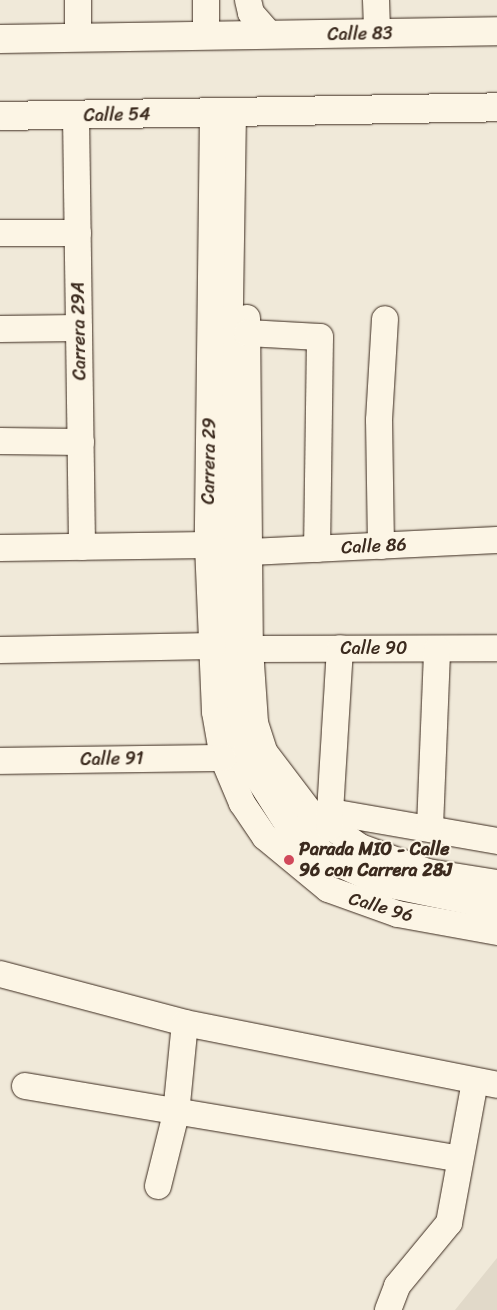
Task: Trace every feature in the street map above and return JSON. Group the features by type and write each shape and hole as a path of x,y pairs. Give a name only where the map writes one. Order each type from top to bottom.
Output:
{"main road":[{"name":"Calle 83","path":"224,36 497,31"},
{"path":"0,39 224,36"},
{"path":"232,112 497,107"},
{"name":"Calle 54","path":"0,116 232,112"}],"street":[{"path":"78,0 78,38"},
{"path":"206,0 224,36"},
{"path":"224,0 224,36"},
{"path":"224,36 241,0"},
{"path":"248,0 251,13 270,35"},
{"path":"376,0 376,33"},
{"path":"232,112 247,333 250,649 255,723 265,753 287,787 330,820 396,862 497,883"},
{"path":"232,112 226,551 232,700 244,756 288,825 333,861 381,883 497,907"},
{"name":"Carrera 29","path":"232,112 208,545 215,712 223,758 242,803"},
{"name":"Carrera 29A","path":"76,115 82,547"},
{"path":"0,233 78,233"},
{"path":"381,546 379,420 385,319"},
{"path":"0,329 79,328"},
{"path":"247,333 320,337 317,549"},
{"path":"0,441 81,442"},
{"name":"Calle 86","path":"250,552 497,540"},
{"path":"0,548 208,545"},
{"path":"0,650 213,646"},
{"path":"330,820 340,648"},
{"name":"Calle 90","path":"250,649 497,648"},
{"path":"430,827 437,649"},
{"name":"Calle 91","path":"0,761 223,758"},
{"name":"Calle 96","path":"242,803 288,860 328,889 398,914 497,932"},
{"path":"330,820 430,827 497,841"},
{"path":"0,974 185,1022 486,1083 460,1159 450,1223 397,1286 388,1310"},
{"path":"158,1186 176,1114 185,1022"},
{"path":"25,1086 176,1114 460,1159"}],"shaded area":[{"path":"497,1258 497,1310 455,1310"}],"place":[{"name":"Parada MIO - Calle 96 con Carrera 28J","path":"289,860"}]}
